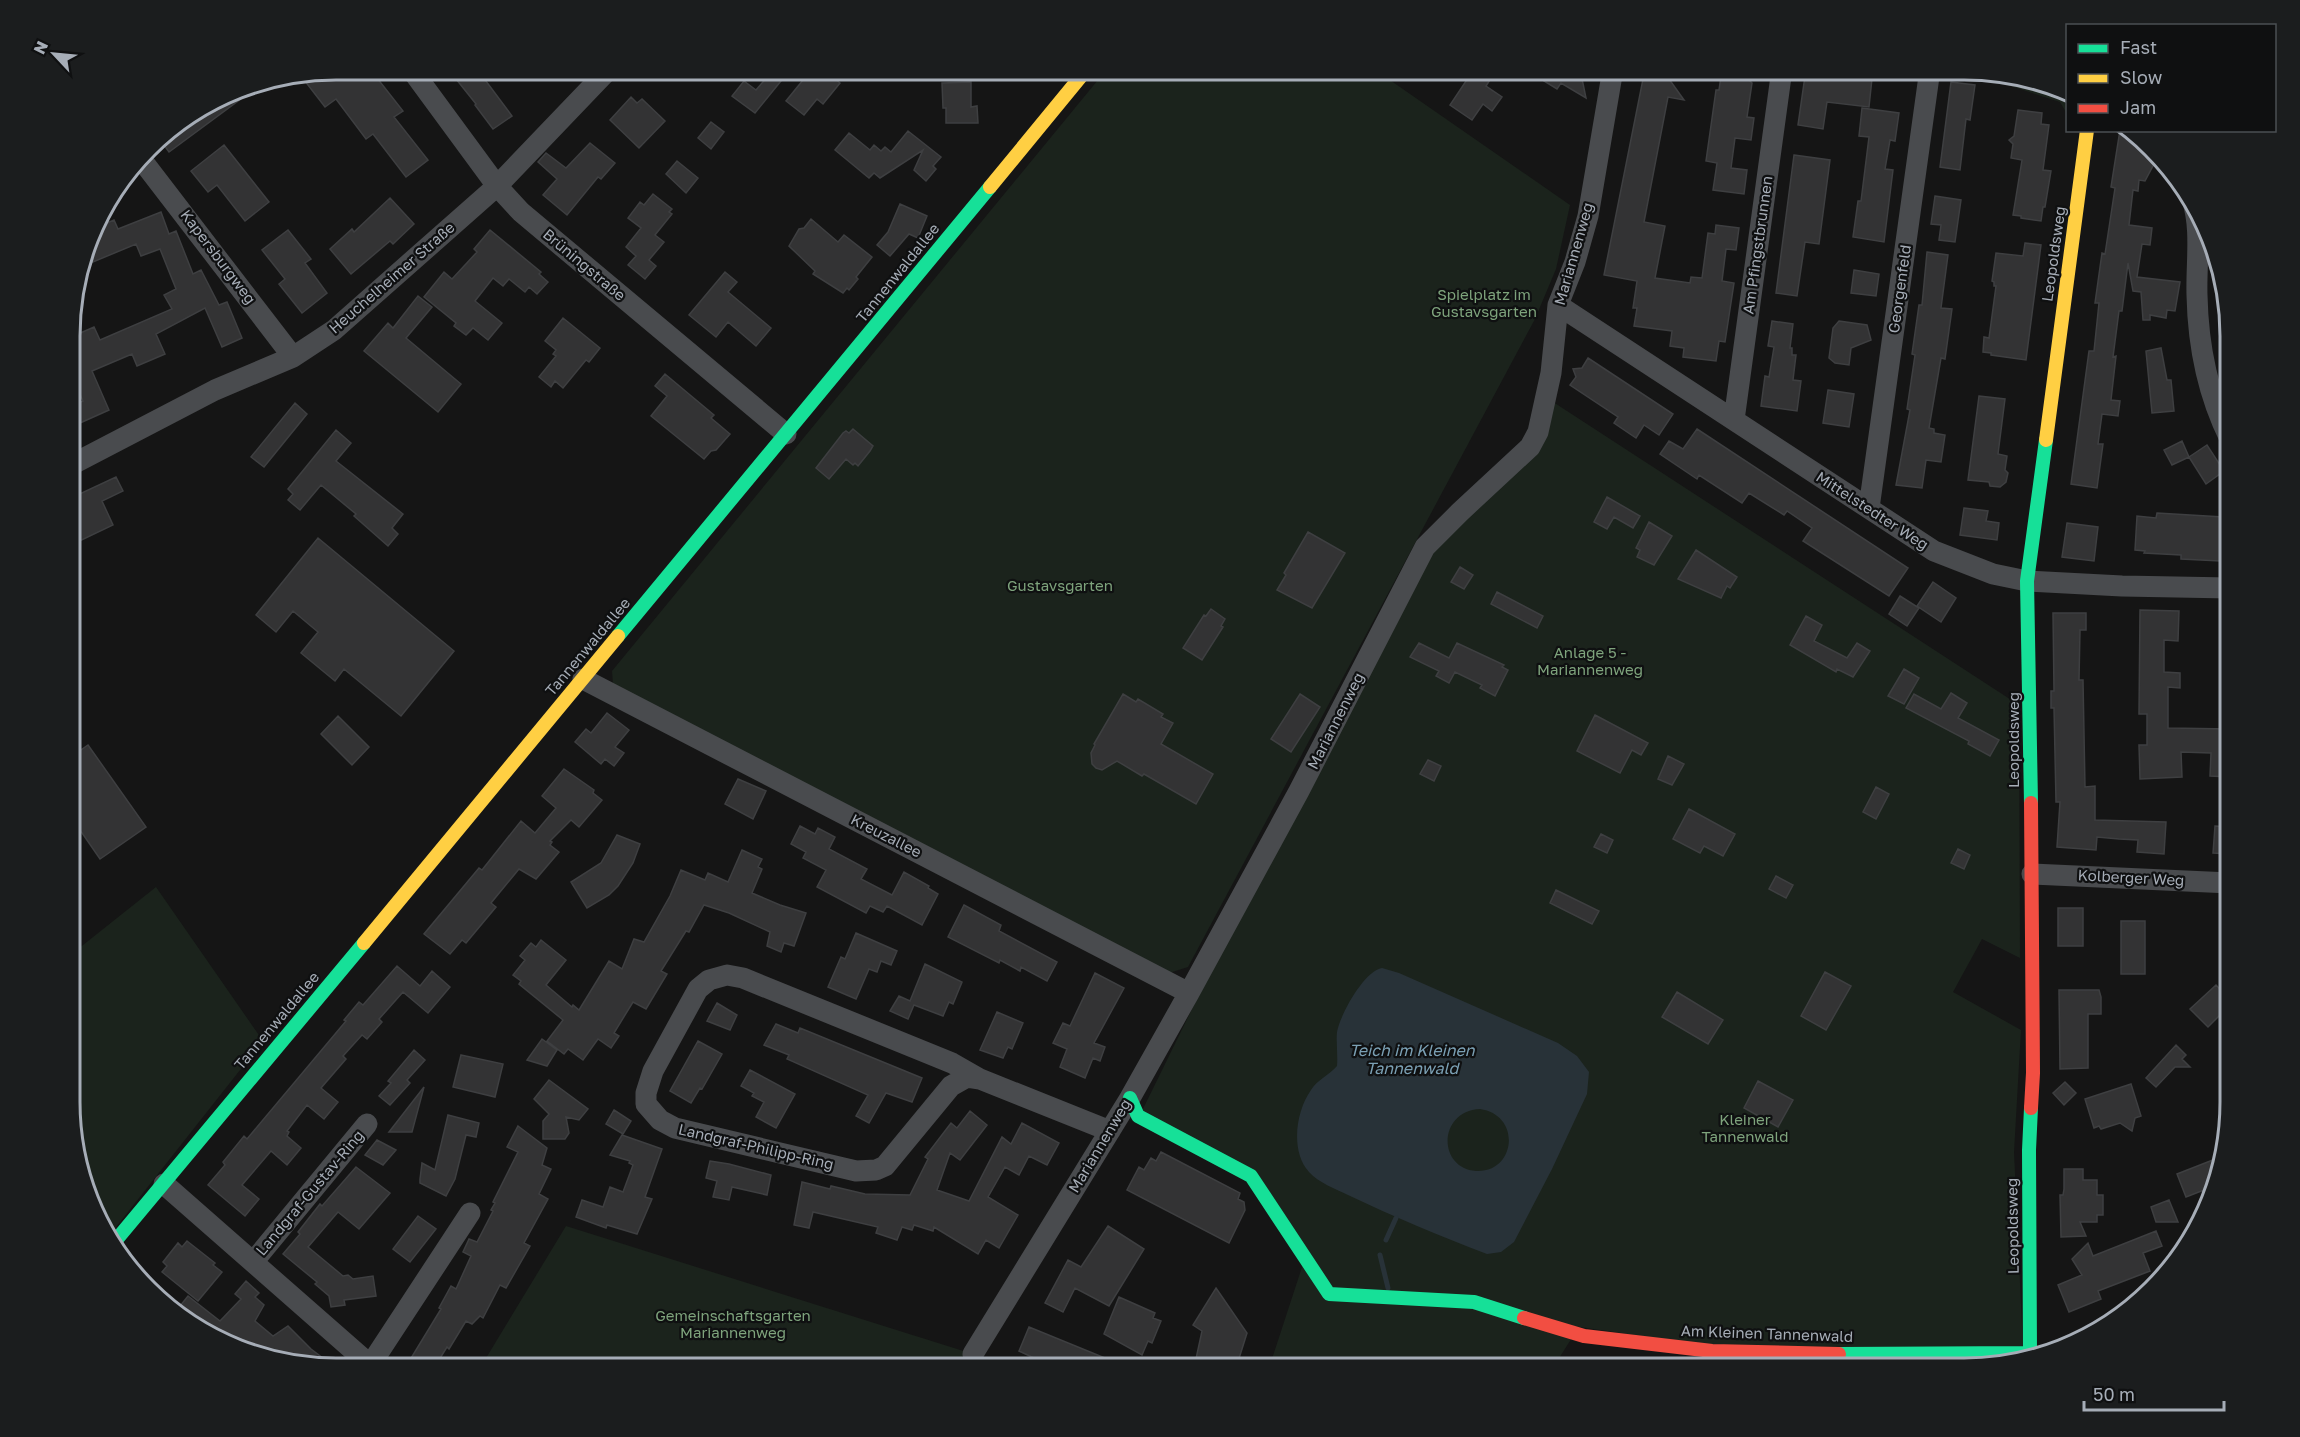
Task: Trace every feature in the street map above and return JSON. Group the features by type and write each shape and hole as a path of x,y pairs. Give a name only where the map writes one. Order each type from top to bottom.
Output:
{"street":[{"name":"Brüningstraße","path":"419,80 497,186 521,212 786,434"},
{"name":"Heuchelheimer Straße","path":"80,460 205,395 293,357 334,330 497,186 598,80"},
{"name":"Tannenwaldallee","path":"119,1237 583,680 1078,80"},
{"name":"Mariannenweg","path":"973,1354 1130,1098 1189,993 1299,791 1425,547 1530,447 1547,398 1558,305 1575,262 1588,216 1611,80"},
{"name":"Am Pfingstbrunnen","path":"1734,420 1780,80"},
{"name":"Georgenfeld","path":"1869,508 1928,80"},
{"name":"Leopoldsweg","path":"2030,1349 2029,1150 2033,1074 2027,581 2088,132"},
{"name":"Kapersburgweg","path":"145,164 293,357"},
{"path":"2197,229 2200,332 2207,374 2220,414"},
{"name":"Mittelstedter Weg","path":"1558,305 1934,551 1993,574 2027,581 2220,588"},
{"name":"Kreuzallee","path":"583,680 1189,993"},
{"name":"Kolberger Weg","path":"2032,874 2220,883"},
{"name":"Landgraf-Philipp-Ring","path":"980,1079 967,1077 951,1086 891,1161 876,1170 868,1171 856,1171 675,1128 660,1120 646,1104 646,1093 653,1071 698,989 709,980 727,975 743,978 952,1063 980,1079 1110,1131"},
{"name":"Am Kleinen Tannenwald","path":"1130,1098 1138,1116 1251,1176 1329,1294 1474,1302 1584,1336 1712,1351 1812,1354 2014,1353"},
{"name":"Landgraf-Gustav-Ring","path":"254,1262 367,1124"},
{"name":"Landgraf-Gustav-Ring","path":"164,1184 359,1358"},
{"name":"Landgraf-Gustav-Ring","path":"375,1358 470,1213"}],"green space":[{"name":"Gustavsgarten","path":"1098,80 1390,80 1570,205 1556,269 1535,319 1188,967 1169,973 613,684 612,671"},
{"path":"1998,82 2031,88 2063,99 2066,100 2066,112 2060,102"},
{"path":"1547,398 2019,705 2020,958 1982,939 1953,992 2021,1030 2014,1152 2023,1348 1711,1346 1331,1291 1255,1172 1141,1113 1299,791 1425,547 1530,447"},
{"path":"156,887 263,1041 114,1230 99,1200 88,1168 80,1119 80,947"},
{"name":"Gemeinschaftsgarten Mariannenweg","path":"566,1226 973,1354 970,1358 486,1358"},
{"path":"1303,1264 1327,1298 1474,1302 1575,1333 1559,1358 1272,1358"}],"water":[{"name":"Teich im Kleinen Tannenwald","path":"1382,968 1399,973 1558,1043 1577,1056 1589,1072 1587,1094 1552,1169 1514,1242 1501,1252 1487,1254 1383,1211 1323,1183 1309,1172 1303,1163 1297,1142 1302,1109 1314,1086 1337,1066 1339,1024 1354,995 1375,971","holes":["1480,1109 1494,1113 1503,1122 1508,1132 1509,1143 1506,1154 1499,1163 1489,1169 1476,1171 1463,1168 1454,1160 1449,1151 1450,1129 1456,1119 1466,1112"]}],"building":[{"path":"379,80 403,111 394,117 428,160 406,177 373,134 366,139 336,99 325,107 305,82"},
{"path":"457,80 485,80 512,116 493,129"},
{"path":"765,80 782,80 755,113 732,96 744,81 756,90"},
{"path":"803,80 836,80 840,83 823,104 817,99 804,115 786,101"},
{"path":"1467,80 1490,80 1486,86 1502,97 1492,111 1483,104 1472,120 1450,105"},
{"path":"1582,80 1586,98 1561,83 1557,89 1544,81"},
{"path":"1643,80 1670,80 1684,100 1668,97 1644,222 1665,226 1655,278 1690,283 1691,277 1702,278 1708,233 1715,234 1716,225 1739,228 1736,250 1726,249 1722,281 1734,283 1725,342 1719,341 1716,361 1683,357 1684,348 1670,346 1672,331 1634,326 1637,308 1633,308 1637,281 1604,275"},
{"path":"1720,80 1749,80 1752,83 1747,117 1754,118 1751,140 1735,138 1731,168 1747,170 1744,194 1713,190 1717,163 1706,161 1716,90 1719,90"},
{"path":"1804,80 1872,80 1869,107 1827,102 1823,129 1798,125"},
{"path":"971,82 971,107 977,106 978,123 946,123 942,83"},
{"path":"1951,82 1975,85 1970,120 1966,119 1960,170 1940,167"},
{"path":"245,96 169,152 164,145 180,132 207,114"},
{"path":"631,97 637,103 642,99 665,121 639,148 610,120"},
{"path":"1862,108 1899,113 1895,141 1890,140 1885,169 1893,170 1884,242 1853,237 1858,201 1861,201 1869,137 1859,136"},
{"path":"2018,110 2042,113 2041,124 2049,125 2043,170 2051,171 2041,221 2013,215 2022,160 2011,158 2013,144 2009,140 2014,136"},
{"path":"711,122 724,132 711,149 698,138"},
{"path":"908,131 941,157 933,166 936,169 926,181 914,170 923,150 880,178 874,173 869,178 835,150 849,133 870,150 874,145 881,151 885,147 891,152"},
{"path":"2120,132 2154,164 2145,181 2139,180 2138,191 2133,190 2129,225 2152,228 2150,245 2142,244 2137,277 2180,282 2175,311 2167,310 2166,318 2150,315 2150,320 2143,320 2141,292 2133,291 2128,263 2113,357 2116,356 2111,400 2120,401 2118,416 2102,414 2098,444 2103,444 2097,488 2071,484 2089,351 2094,351 2099,303 2095,303 2115,188 2111,187"},
{"path":"590,143 615,163 601,179 598,177 567,215 543,195 557,179 538,162 546,153 566,168"},
{"path":"224,145 269,202 245,221 217,185 208,192 191,171"},
{"path":"1794,155 1830,160 1819,244 1805,242 1797,296 1776,293"},
{"path":"677,161 698,178 686,193 666,174"},
{"path":"653,194 672,209 669,212 672,214 655,235 664,242 649,260 656,266 645,279 628,265 636,256 626,247 641,228 628,218 640,202 644,205"},
{"path":"1935,196 1961,200 1955,242 1939,240 1941,225 1931,224"},
{"path":"390,198 414,224 393,244 390,241 351,274 330,249 352,229 354,232"},
{"path":"900,204 927,216 918,238 909,234 890,256 877,245 888,232"},
{"path":"161,212 169,234 176,231 193,274 201,270 219,305 227,302 242,338 222,347 205,308 156,334 165,354 137,366 132,354 92,371 109,410 80,423 80,402 83,401 80,394 80,333 94,327 100,340 172,309 164,295 176,289 160,249 141,256 136,244 90,263 105,224 114,220 118,229"},
{"path":"811,219 838,242 844,235 872,257 856,277 858,279 849,290 847,288 843,293 813,274 815,271 789,246 799,229 804,228"},
{"path":"288,230 311,259 305,263 327,293 302,313 279,284 285,279 262,250"},
{"path":"490,230 541,272 539,274 548,282 537,294 529,287 525,292 509,279 503,286 493,278 475,301 502,323 488,340 473,328 466,335 454,326 456,323 424,297 444,272 452,279 477,252 474,249"},
{"path":"2025,243 2041,245 2026,360 1991,355 1991,353 1983,352 1984,337 1989,338 1996,286 1992,281 1996,253 2023,256"},
{"path":"1927,252 1948,255 1941,308 1952,309 1945,359 1941,358 1929,428 1934,429 1934,433 1945,435 1941,462 1926,460 1922,488 1896,485 1910,410 1907,409 1915,355 1912,354 1919,305 1922,305"},
{"path":"1854,270 1879,274 1876,296 1851,293"},
{"path":"725,272 737,282 728,292 771,328 756,346 728,322 716,337 689,315"},
{"path":"418,296 432,307 406,338 461,384 438,412 364,351 388,323 393,328"},
{"path":"563,318 600,348 589,362 586,360 563,388 555,381 551,387 539,377 556,356 553,354 556,350 545,341"},
{"path":"1772,321 1793,324 1790,348 1792,348 1792,355 1796,355 1793,380 1801,381 1797,411 1761,406 1765,376 1769,377 1774,347 1768,346"},
{"path":"1839,321 1867,325 1871,340 1851,348 1849,365 1835,363 1829,358 1833,328"},
{"path":"2161,348 2167,380 2171,380 2174,411 2152,413 2146,351"},
{"path":"1588,358 1673,414 1659,435 1644,425 1636,438 1614,423 1618,417 1570,385 1576,377 1573,369 1582,368"},
{"path":"665,374 714,415 711,418 730,434 716,450 711,451 704,459 651,416 667,396 655,386"},
{"path":"1828,390 1854,394 1849,427 1823,423"},
{"path":"1979,396 2005,399 1998,454 2007,456 2005,470 2008,473 2006,482 2000,487 1990,486 1989,482 1968,480"},
{"path":"295,403 307,414 264,467 251,457"},
{"path":"853,429 873,446 858,466 846,459 829,479 816,468 843,433 846,431 849,433"},
{"path":"1697,429 1908,568 1889,596 1803,541 1812,528 1787,511 1784,515 1749,493 1742,503 1699,475 1697,479 1660,454 1669,441 1683,449"},
{"path":"336,430 351,443 336,461 403,514 392,528 398,534 388,546 354,516 356,514 321,485 300,510 288,500 293,494 288,489"},
{"path":"2182,441 2189,457 2172,465 2164,450"},
{"path":"2207,445 2220,465 2220,474 2206,484 2189,457"},
{"path":"116,477 123,491 102,501 113,525 80,541 80,494"},
{"path":"1607,497 1640,516 1633,528 1614,517 1607,529 1594,522"},
{"path":"1964,508 1988,511 1986,521 1999,523 1997,540 1960,535"},
{"path":"2157,513 2220,517 2220,561 2181,559 2181,555 2144,553 2145,551 2135,550 2137,516 2156,518"},
{"path":"1649,522 1672,536 1654,565 1637,557 1640,550 1636,548"},
{"path":"2067,523 2098,527 2094,561 2062,557"},
{"path":"1308,532 1345,553 1312,608 1277,590 1286,575 1284,573"},
{"path":"318,538 454,651 401,716 344,669 335,681 301,653 318,632 293,611 276,632 256,615"},
{"path":"1696,550 1737,577 1730,588 1727,586 1721,598 1678,579"},
{"path":"1460,567 1473,575 1464,589 1451,582"},
{"path":"1933,582 1956,598 1941,622 1917,606"},
{"path":"1497,592 1543,616 1537,628 1491,604"},
{"path":"1900,596 1919,608 1907,626 1889,614"},
{"path":"1211,609 1225,619 1221,626 1223,627 1202,660 1183,648 1204,615 1206,616"},
{"path":"2140,610 2179,611 2178,641 2164,640 2164,672 2180,673 2180,688 2168,687 2168,728 2220,729 2220,776 2210,776 2211,753 2181,752 2182,777 2140,779 2139,745 2147,745 2147,714 2139,714"},
{"path":"2053,613 2086,613 2086,630 2080,630 2079,680 2083,680 2085,787 2095,786 2095,820 2166,822 2164,854 2137,852 2138,840 2097,837 2096,850 2057,847 2060,802 2056,802 2054,708 2051,708 2051,691 2054,691"},
{"path":"1806,616 1822,625 1814,641 1847,658 1857,643 1870,651 1853,677 1837,669 1836,672 1790,645"},
{"path":"1419,643 1449,658 1457,643 1504,665 1502,667 1508,670 1495,696 1480,688 1482,685 1455,672 1449,683 1436,676 1439,671 1410,657"},
{"path":"1904,669 1919,678 1904,704 1888,696"},
{"path":"1951,693 1967,703 1958,718 1999,740 1990,756 1968,744 1969,741 1906,708 1914,694 1941,709"},
{"path":"1123,694 1136,702 1138,699 1163,714 1161,717 1173,723 1161,744 1213,774 1196,804 1117,761 1102,770 1092,764 1091,753 1094,744"},
{"path":"1300,694 1320,707 1291,752 1271,739"},
{"path":"607,713 629,730 615,747 624,753 614,766 605,759 601,764 575,742 586,729 591,733"},
{"path":"1595,715 1648,743 1641,755 1632,750 1620,773 1577,751"},
{"path":"338,716 369,747 352,765 321,734"},
{"path":"88,745 146,827 100,859 80,830 80,751"},
{"path":"1668,756 1684,764 1672,785 1658,779"},
{"path":"1428,760 1441,766 1434,781 1420,774"},
{"path":"564,769 594,790 593,793 602,800 579,827 571,820 550,841 552,842 550,845 559,852 536,879 519,869 491,903 496,907 466,943 462,940 450,954 424,934 479,868 482,870 521,821 535,833 556,808 542,796"},
{"path":"738,779 766,791 753,819 725,804"},
{"path":"1876,787 1889,794 1876,819 1863,812"},
{"path":"1689,809 1735,834 1723,856 1704,846 1700,853 1673,839"},
{"path":"800,826 815,834 818,828 835,837 829,849 867,869 861,879 892,895 904,872 929,886 928,888 938,894 922,925 887,906 883,912 870,906 866,913 817,887 826,870 803,858 806,852 791,844"},
{"path":"2215,826 2220,826 2220,853 2213,853"},
{"path":"1601,834 1613,840 1607,853 1594,847"},
{"path":"617,835 640,844 633,863 609,895 587,908 571,882 601,863"},
{"path":"1958,849 1970,855 1964,869 1951,863"},
{"path":"742,850 762,859 758,867 762,869 752,893 806,913 794,946 784,943 781,952 767,946 770,932 729,913 704,905 689,932 686,931 661,971 667,974 646,1009 633,1002 614,1033 619,1036 611,1048 598,1039 583,1060 568,1049 564,1054 547,1041 563,1020 519,984 521,981 513,975 525,960 520,956 531,943 536,947 541,940 566,960 546,985 572,1007 573,1005 579,1010 609,961 622,969 634,939 644,942 670,896 681,870 705,880 708,873 728,882"},
{"path":"1776,876 1793,885 1786,898 1769,889"},
{"path":"1556,890 1599,911 1592,924 1550,903"},
{"path":"964,905 1001,925 999,931 1057,962 1047,981 1021,967 1020,971 1000,960 999,963 948,937"},
{"path":"2058,908 2083,908 2083,946 2058,946"},
{"path":"2121,921 2145,921 2145,974 2121,974"},
{"path":"856,933 897,951 891,965 881,961 877,972 869,969 856,999 828,987 841,957 845,959"},
{"path":"925,964 962,982 953,1004 949,1002 943,1016 914,1005 908,1019 890,1011 899,996 910,1001"},
{"path":"397,966 420,986 432,971 450,987 428,1013 403,992 379,1019 382,1022 367,1039 362,1035 343,1056 346,1059 321,1088 338,1102 324,1119 307,1105 287,1131 289,1132 287,1136 301,1148 287,1165 271,1151 242,1185 259,1199 245,1216 208,1185 225,1165 223,1162 244,1136 247,1139 346,1021 344,1020 359,1002 363,1005"},
{"path":"1825,972 1851,986 1826,1030 1801,1016"},
{"path":"1095,973 1124,988 1094,1043 1105,1047 1100,1061 1093,1058 1085,1078 1060,1067 1067,1049 1053,1043 1063,1023 1070,1026"},
{"path":"2216,985 2220,989 2220,1015 2208,1027 2190,1009"},
{"path":"2059,990 2099,990 2101,1014 2088,1014 2088,1068 2060,1069"},
{"path":"1677,992 1723,1020 1708,1044 1662,1017"},
{"path":"717,1003 737,1015 730,1030 707,1021"},
{"path":"997,1012 1023,1023 1012,1049 1008,1047 1003,1058 980,1050"},
{"path":"776,1024 798,1033 800,1028 922,1078 912,1102 886,1093 869,1123 856,1116 868,1095 787,1059 789,1055 764,1045"},
{"path":"542,1039 557,1050 547,1066 527,1060"},
{"path":"698,1041 722,1054 702,1089 700,1088 691,1103 670,1091"},
{"path":"2176,1045 2186,1055 2182,1059 2190,1067 2175,1067 2156,1087 2146,1078"},
{"path":"414,1050 425,1060 407,1080 410,1083 390,1105 379,1096 391,1083 388,1081"},
{"path":"461,1055 503,1064 495,1097 453,1087"},
{"path":"750,1070 795,1094 776,1128 756,1117 764,1102 752,1096 754,1093 741,1086"},
{"path":"549,1080 588,1109 579,1120 566,1117 569,1133 565,1139 543,1139 543,1121 549,1114 534,1099"},
{"path":"1758,1081 1793,1100 1778,1127 1744,1108"},
{"path":"2065,1082 2076,1093 2064,1105 2053,1093"},
{"path":"2131,1084 2141,1116 2135,1118 2132,1131 2120,1123 2101,1129 2099,1126 2094,1128 2085,1099"},
{"path":"424,1087 412,1132 389,1132"},
{"path":"614,1110 631,1121 623,1134 606,1124"},
{"path":"970,1111 987,1125 960,1160 950,1153 937,1190 969,1201 1002,1137 1011,1144 1022,1123 1059,1143 1047,1165 1029,1156 1019,1175 1005,1167 988,1197 1018,1215 999,1248 986,1240 978,1254 934,1227 933,1231 914,1225 912,1230 902,1227 897,1240 876,1233 878,1227 813,1212 809,1228 794,1225 802,1182 865,1194 910,1195 928,1159 925,1157 951,1123 957,1128"},
{"path":"448,1115 479,1123 476,1137 466,1135 455,1179 446,1196 420,1183 420,1179 422,1163 435,1170"},
{"path":"518,1126 547,1148 542,1165 551,1169 539,1194 548,1199 524,1243 530,1246 506,1288 500,1285 483,1318 480,1316 472,1324 466,1321 449,1349 447,1347 440,1358 411,1358 441,1309 439,1308 451,1286 456,1289 471,1256 463,1252 469,1239 477,1242 493,1211 491,1210 495,1203 493,1202 518,1152 507,1147"},
{"path":"622,1135 662,1149 645,1197 652,1199 637,1234 607,1225 606,1228 576,1217 582,1200 603,1207 610,1187 623,1192 633,1165 629,1163 630,1161 610,1155"},
{"path":"377,1140 396,1150 383,1165 365,1155"},
{"path":"1161,1152 1240,1193 1238,1199 1244,1202 1245,1210 1229,1243 1127,1190 1139,1167 1144,1170 1151,1158 1156,1161"},
{"path":"2214,1159 2205,1190 2186,1197 2177,1174"},
{"path":"710,1161 771,1175 767,1195 732,1187 729,1200 713,1197 717,1181 706,1178"},
{"path":"356,1167 390,1193 359,1229 338,1212 308,1247 343,1276 348,1275 353,1279 373,1276 376,1296 344,1300 345,1305 331,1307 329,1296 315,1284 317,1282 283,1254 320,1204 322,1206"},
{"path":"2064,1169 2083,1169 2083,1180 2097,1180 2097,1195 2103,1195 2103,1215 2097,1215 2097,1222 2080,1222 2086,1236 2061,1237 2060,1195 2063,1195 2064,1189"},
{"path":"2169,1200 2178,1222 2156,1222 2151,1207"},
{"path":"418,1216 436,1229 410,1262 393,1249"},
{"path":"1108,1226 1144,1249 1109,1306 1075,1288 1063,1312 1045,1303 1068,1260 1081,1267"},
{"path":"2156,1231 2162,1246 2143,1253 2150,1271 2098,1291 2101,1299 2069,1312 2058,1285 2082,1275 2072,1259 2088,1243 2093,1256"},
{"path":"187,1241 215,1263 213,1265 222,1272 198,1301 162,1272 167,1266 163,1262 178,1243 182,1247"},
{"path":"246,1281 259,1293 255,1297 264,1305 255,1321 273,1336 288,1326 322,1357 285,1353 253,1344 222,1331 181,1305 188,1296 220,1321 241,1299 235,1294"},
{"path":"1216,1288 1247,1333 1239,1358 1196,1358 1202,1331 1193,1325"},
{"path":"1119,1297 1155,1313 1153,1318 1161,1321 1152,1343 1148,1341 1142,1355 1104,1334"},
{"path":"1029,1327 1105,1358 1034,1358 1019,1351"}],"waterway":[{"path":"1386,1240 1396,1218"},
{"path":"1380,1255 1388,1288"}],"traffic: fast":[{"path":"618,636 990,187"},
{"path":"2031,803 2027,581 2046,440"},
{"path":"119,1237 364,943"},
{"path":"1130,1098 1138,1116 1251,1176 1329,1294 1474,1302 1524,1318"},
{"path":"2030,1349 2029,1150 2031,1108"},
{"path":"1839,1354 2014,1353"}],"traffic: slow":[{"path":"990,187 1078,80"},
{"path":"2046,440 2087,132"},
{"path":"364,943 618,636"}],"traffic: jam":[{"path":"2031,803 2033,1073 2031,1108"},
{"path":"1524,1318 1584,1336 1712,1351 1839,1354"}],"park label":[{"name":"Spielplatz im Gustavsgarten","path":"1484,304"},
{"name":"Anlage 5 - Mariannenweg","path":"1590,662"},
{"name":"Kleiner Tannenwald","path":"1745,1128"}]}
